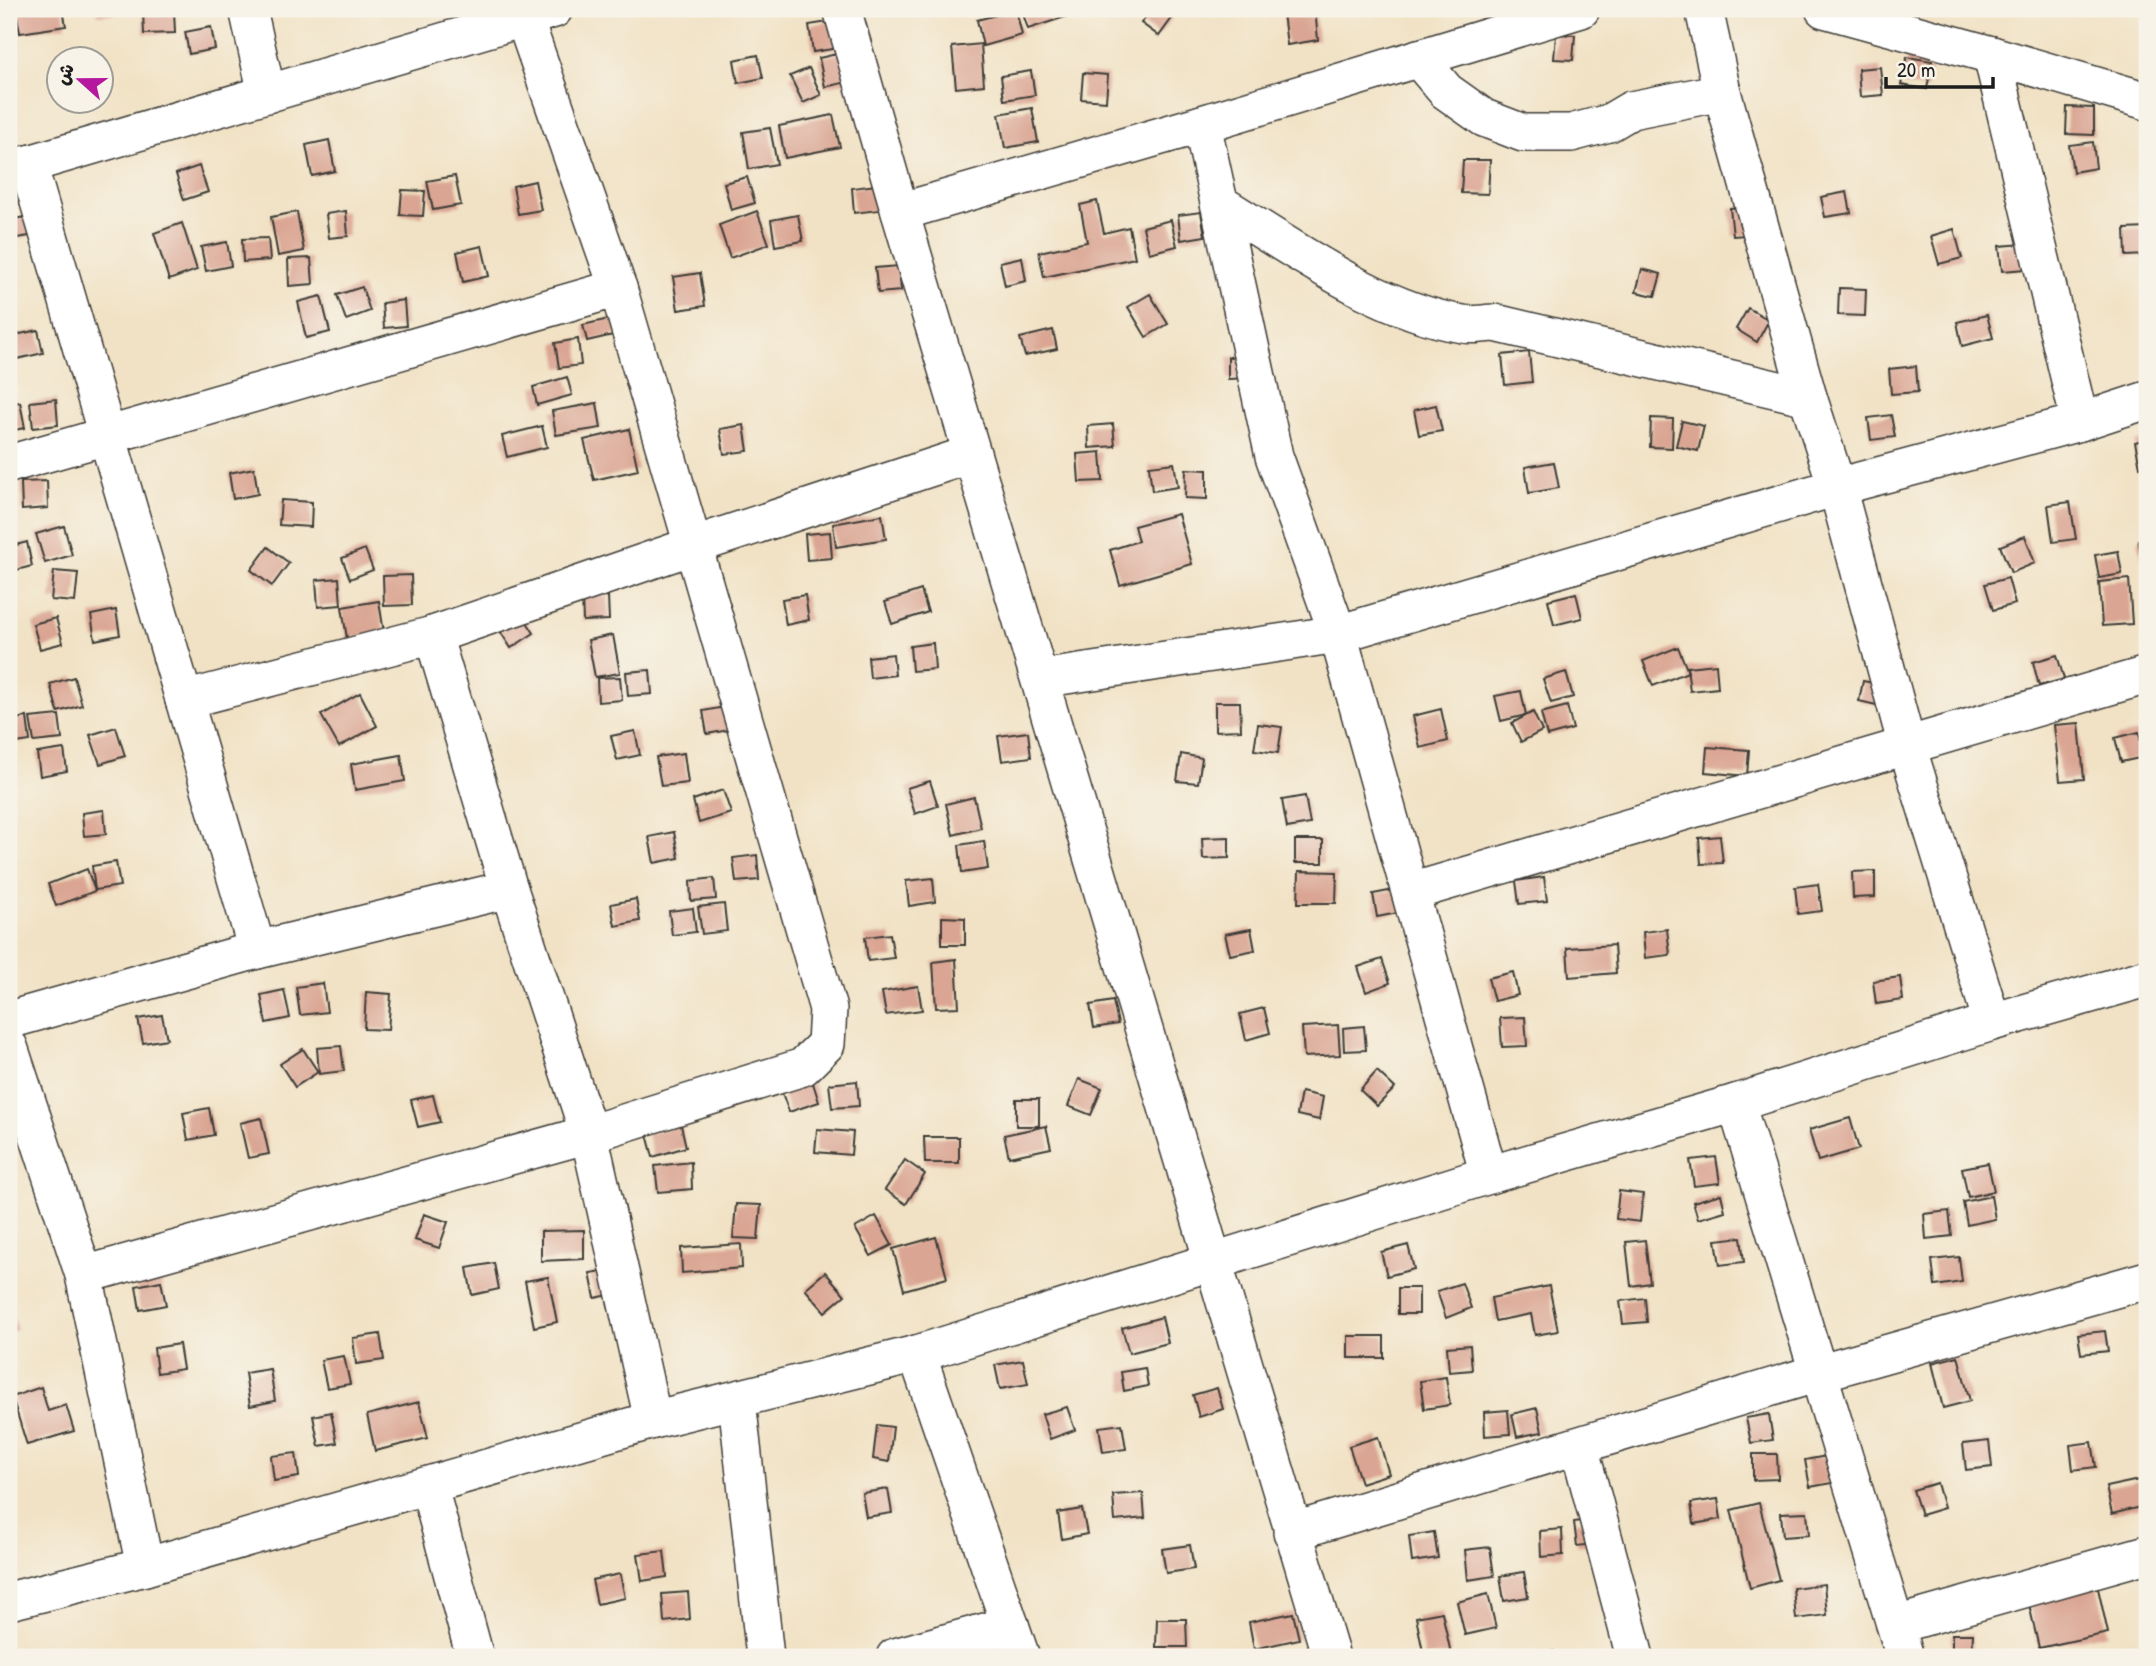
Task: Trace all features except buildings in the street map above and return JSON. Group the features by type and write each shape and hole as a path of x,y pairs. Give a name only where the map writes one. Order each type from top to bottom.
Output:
{"street":[{"path":"248,9 268,93"},
{"path":"842,9 900,212 1331,1657"},
{"path":"900,212 1581,9"},
{"path":"1704,9 1722,92 1808,397 1837,487 1907,746 1992,1022"},
{"path":"1824,9 2147,101"},
{"path":"84,1275 589,1134 803,1067 826,1044 828,1009 539,13 18,167 108,434 257,950"},
{"path":"1992,55 2080,422"},
{"path":"1418,58 1446,91 1485,118 1523,132 1571,133 1609,123 1631,110 1722,92"},
{"path":"1202,124 1274,456 1338,634 1489,1175"},
{"path":"1219,203 1327,269 1379,296 1435,318 1466,325 1495,323 1808,397"},
{"path":"9,464 618,288"},
{"path":"1040,679 1338,634 1837,487 2080,422 2147,400"},
{"path":"184,700 433,635 972,454"},
{"path":"433,635 509,888 589,1134 653,1420"},
{"path":"1411,892 2147,675"},
{"path":"9,1020 257,950 509,888"},
{"path":"9,1601 145,1567 653,1420 917,1354 1489,1175 1736,1103 1992,1022 2147,978"},
{"path":"9,1048 84,1275 145,1567"},
{"path":"1736,1103 1900,1641 2147,1555"},
{"path":"1292,1532 1818,1373 2147,1280"},
{"path":"895,1657 1016,1641 917,1354"},
{"path":"737,1399 765,1657"},
{"path":"1579,1446 1635,1657"},
{"path":"429,1487 475,1657"}]}
